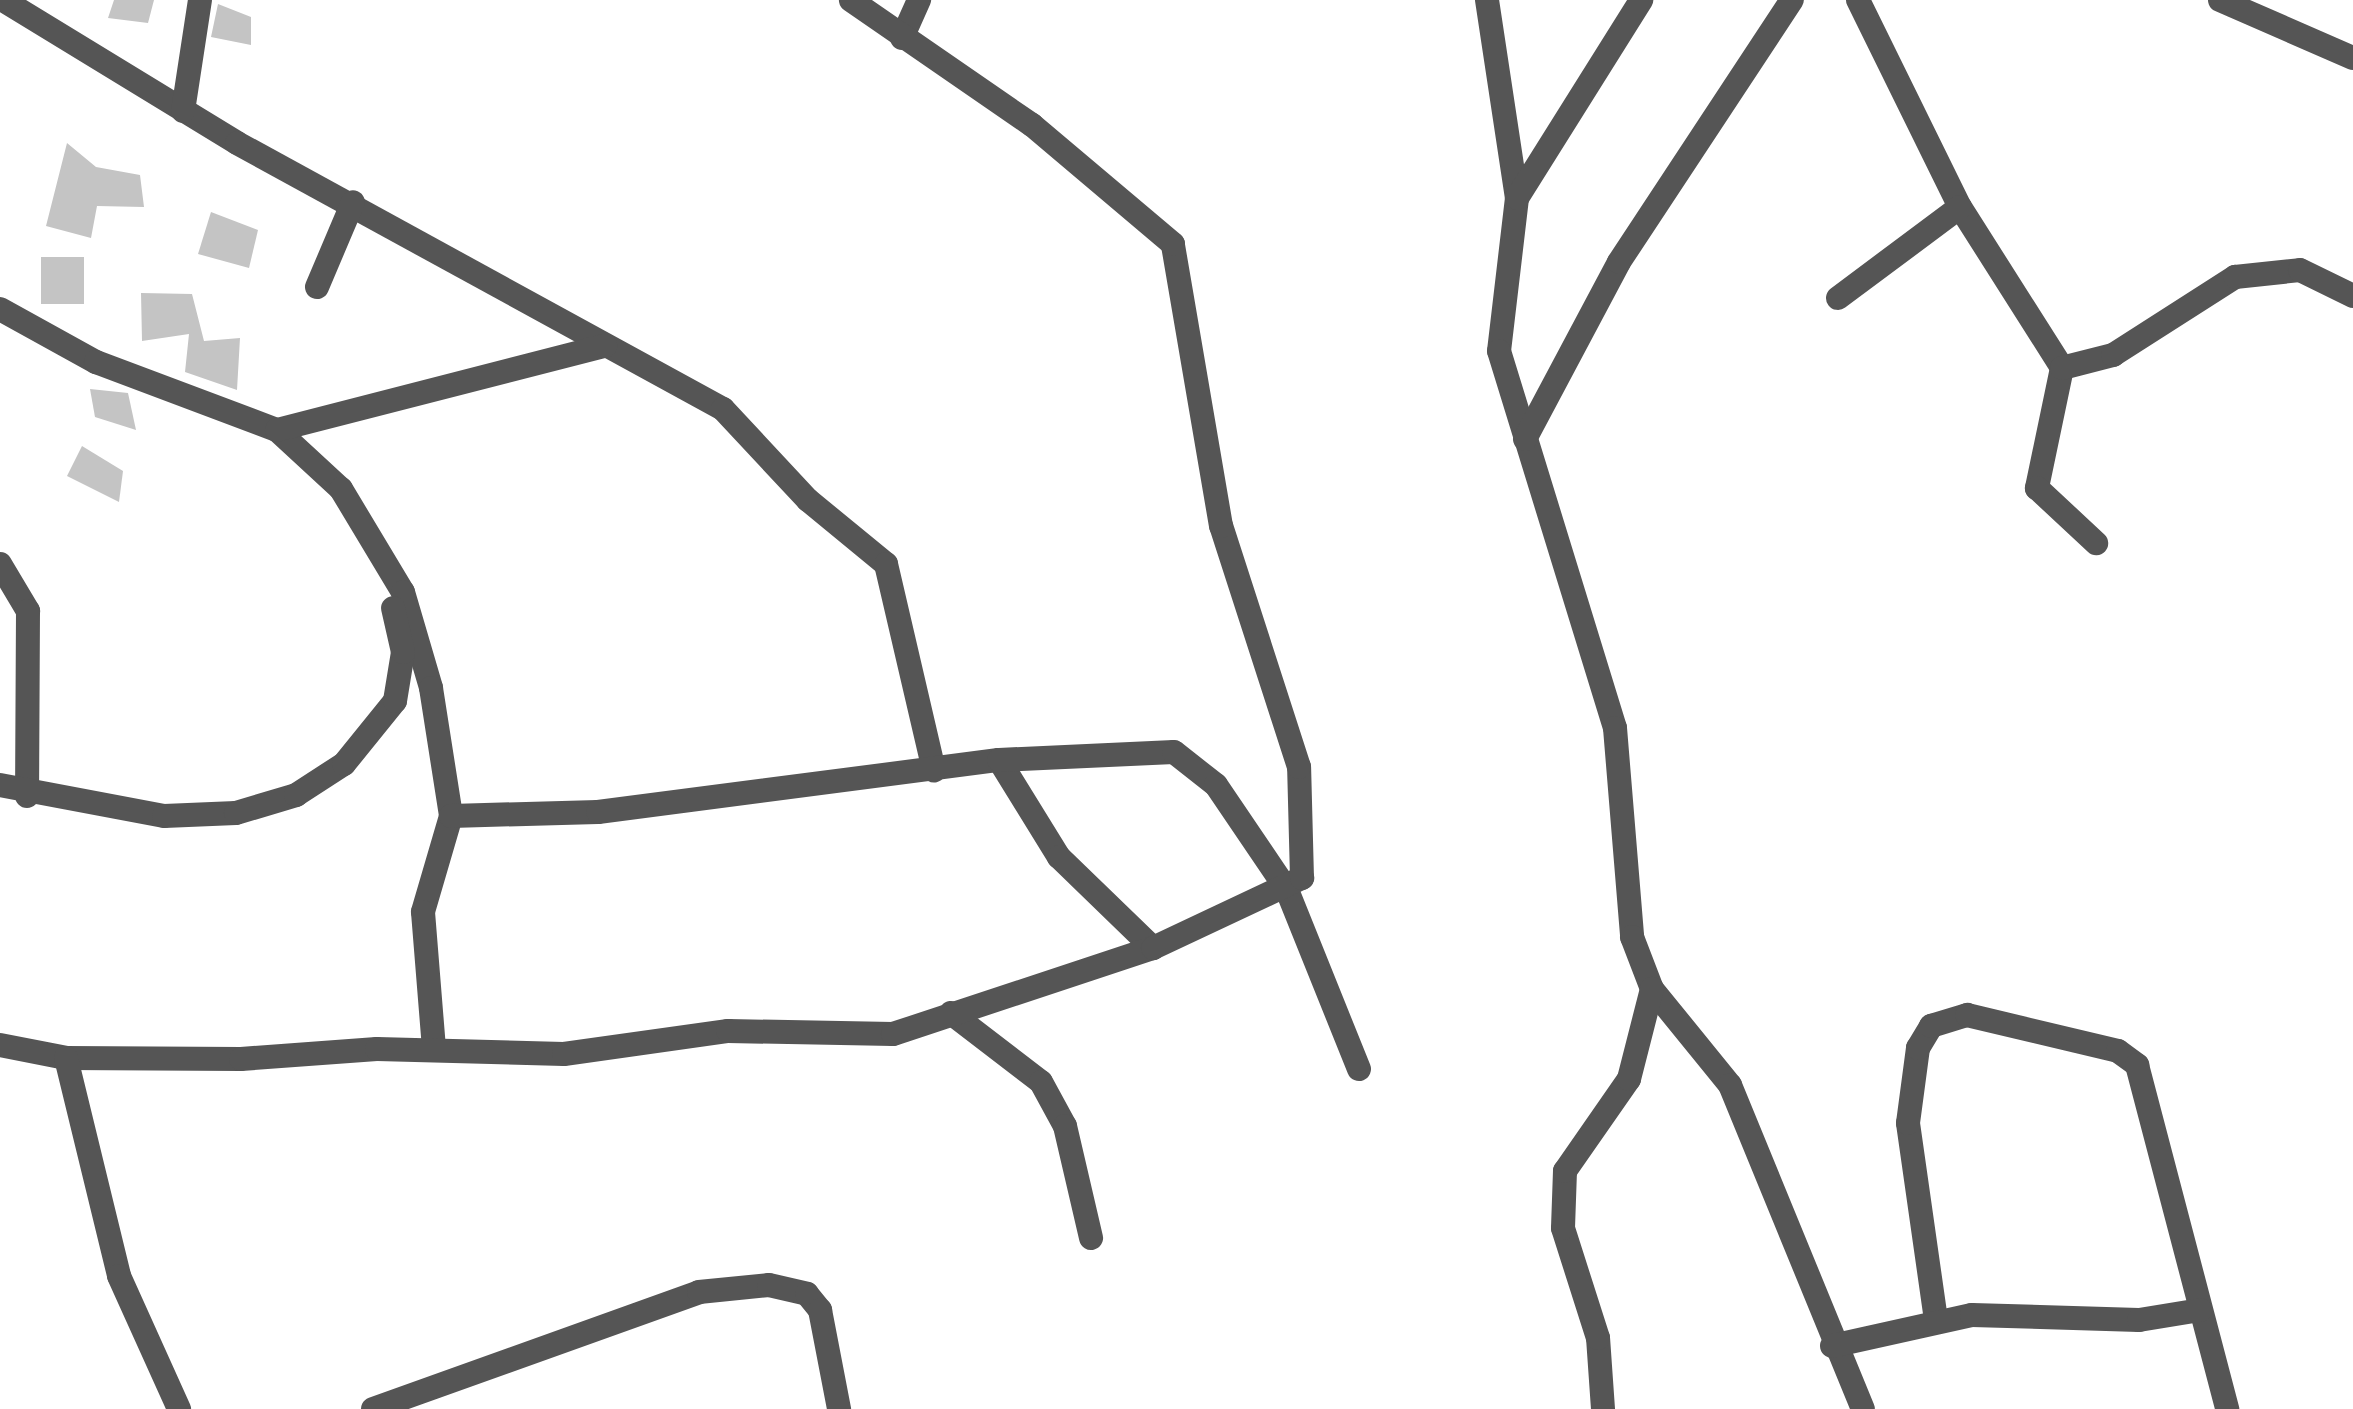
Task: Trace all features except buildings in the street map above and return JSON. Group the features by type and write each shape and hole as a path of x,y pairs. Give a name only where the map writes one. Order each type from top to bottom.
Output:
{"street":[{"path":"3,0 183,111 723,409 808,500 886,564 934,771"},
{"path":"183,111 200,0"},
{"path":"0,1045 66,1058 434,1049 564,1054 728,1031 893,1034 1153,948 1220,911 1287,890 1302,878 1307,848 1299,766 1217,512 1173,244 1032,124 851,0"},
{"path":"902,38 919,0"},
{"path":"1487,0 1517,198 1499,351 1616,728 1625,903 1652,989 1730,1085 1832,1346 1863,1409"},
{"path":"1517,198 1641,0"},
{"path":"1525,439 1619,262 1792,0"},
{"path":"1858,0 1960,207 2062,368 2037,488 2096,543"},
{"path":"2220,0 2353,58"},
{"path":"317,287 353,202"},
{"path":"1838,298 1960,207"},
{"path":"2062,368 2114,355 2235,277 2300,270 2353,296"},
{"path":"0,309 96,362 278,430 341,489 383,559 422,649 451,816 423,911 434,1049"},
{"path":"278,430 604,346"},
{"path":"0,785 27,796 201,817 269,806 314,785 395,701 403,652 383,559"},
{"path":"0,563 28,611 27,796"},
{"path":"451,816 598,812 999,760 1143,748 1184,757 1216,785 1287,890 1359,1070"},
{"path":"999,760 1059,857 1153,948"},
{"path":"1603,1409 1598,1338 1563,1228 1565,1171 1629,1079 1652,989"},
{"path":"951,1013 1041,1082 1065,1126 1091,1238"},
{"path":"1936,1320 1910,1101 1918,1048 1931,1026 1955,1015 2132,1058 2227,1409"},
{"path":"66,1058 113,1258 179,1409"},
{"path":"373,1409 699,1292 770,1285 807,1294 820,1310 838,1409"},
{"path":"1832,1346 1936,1320 2139,1320 2200,1310"}]}
